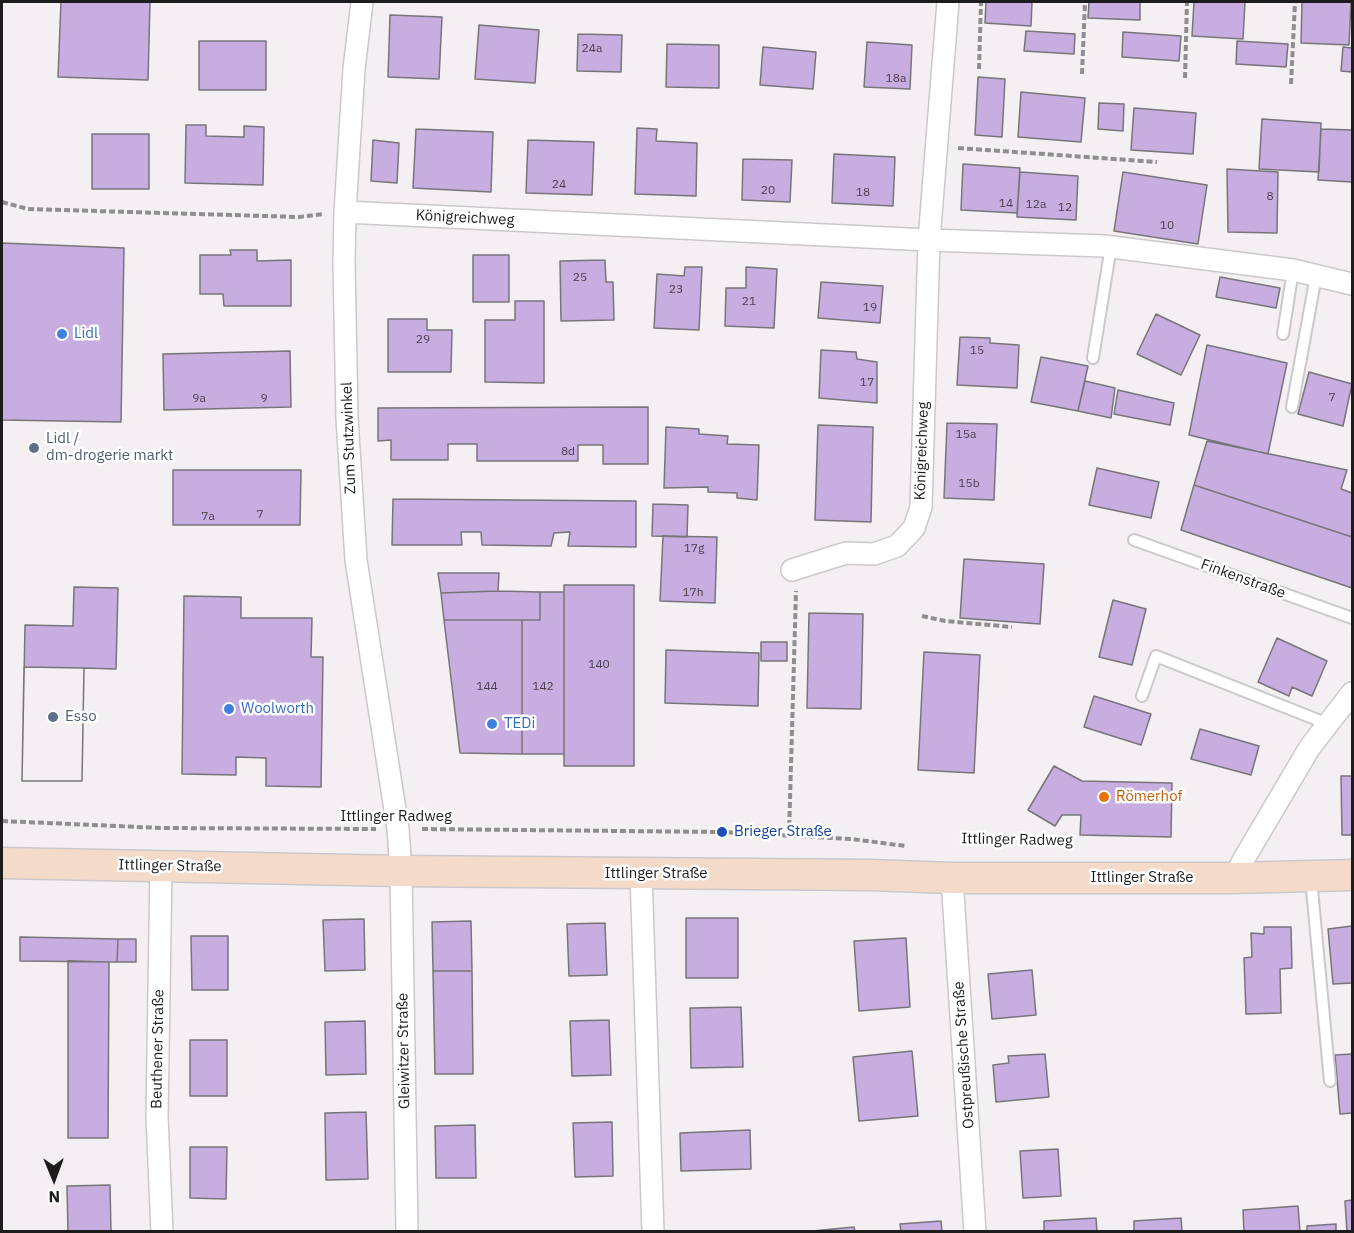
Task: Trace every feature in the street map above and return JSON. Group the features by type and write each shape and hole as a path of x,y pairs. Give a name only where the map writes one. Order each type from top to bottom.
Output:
{"street":[{"name":"Zum Stutzwinkel","path":"362,2 354,69 345,212 347,418 356,560 398,829 401,871"},
{"name":"Königreichweg","path":"792,570 846,553 874,554 897,546 914,528 921,507 929,240 948,2"},
{"name":"Königreichweg","path":"345,212 929,240 1110,246 1293,270 1353,284"},
{"path":"1234,878 1310,747 1353,693"},
{"name":"Ittlinger Straße","path":"2,863 952,878 1234,878 1353,875"},
{"name":"Beuthener Straße","path":"161,866 157,1118 162,1232"},
{"name":"Gleiwitzer Straße","path":"401,871 407,1232"},
{"path":"641,874 653,1232"},
{"name":"Ostpreußische Straße","path":"952,878 975,1232"}],"lane":[{"path":"1093,358 1110,246"},
{"path":"1283,334 1293,270"},
{"path":"1292,407 1316,276"},
{"name":"Finkenstraße","path":"1134,540 1353,618"},
{"path":"1142,696 1156,656 1328,724"},
{"path":"1310,876 1330,1082"}],"path":[{"path":"979,69 981,2"},
{"path":"1082,74 1085,2"},
{"path":"1185,78 1187,2"},
{"path":"1291,84 1295,2"},
{"path":"937,146 1157,162"},
{"path":"2,202 28,209 299,217 345,212"},
{"path":"789,835 797,596 792,570"},
{"path":"922,616 945,621 1012,627"},
{"name":"Ittlinger Radweg","path":"2,821 162,828 656,831 789,835 912,846"}],"building":[{"path":"61,2 150,2 148,80 58,77"},
{"path":"986,2 1032,2 1031,26 985,23"},
{"path":"1089,2 1140,2 1140,20 1088,18"},
{"path":"1194,2 1245,2 1243,39 1192,36"},
{"path":"1302,2 1351,2 1349,45 1301,43"},
{"path":"390,15 442,17 439,79 388,77"},
{"path":"479,25 539,30 535,83 475,79"},
{"path":"1026,31 1075,34 1074,54 1024,51"},
{"path":"1123,32 1181,36 1179,61 1122,57"},
{"path":"578,34 622,35 621,72 577,71"},
{"path":"199,41 266,41 266,90 199,90"},
{"path":"1237,41 1288,44 1286,67 1236,64"},
{"path":"867,42 912,45 910,89 864,87"},
{"path":"667,44 719,45 719,88 666,87"},
{"path":"763,47 816,52 813,89 760,85"},
{"path":"1343,47 1352,48 1352,72 1341,71"},
{"path":"978,77 1005,79 1002,137 975,135"},
{"path":"1021,92 1085,98 1081,142 1018,137"},
{"path":"1099,103 1124,104 1123,131 1098,129"},
{"path":"1134,108 1196,113 1193,154 1131,150"},
{"path":"1262,119 1321,123 1319,172 1259,169"},
{"path":"186,125 206,125 206,136 244,137 244,126 264,127 263,185 185,183"},
{"path":"637,128 657,129 656,141 697,143 696,196 635,194"},
{"path":"416,129 493,132 491,192 413,188"},
{"path":"1321,129 1352,130 1352,182 1318,180"},
{"path":"92,134 149,134 149,189 92,189"},
{"path":"373,140 399,143 397,183 371,181"},
{"path":"528,140 594,142 592,195 526,193"},
{"path":"834,154 895,157 893,206 832,203"},
{"path":"743,159 792,160 790,202 742,200"},
{"path":"963,164 1020,168 1017,213 961,210"},
{"path":"1227,169 1278,172 1277,233 1228,232"},
{"path":"1020,172 1078,176 1076,220 1017,217"},
{"path":"1123,172 1207,185 1198,244 1114,231"},
{"name":"Lidl","path":"2,243 124,248 121,422 2,420"},
{"path":"230,250 257,250 257,261 291,260 291,306 224,306 223,294 200,294 200,255 231,255"},
{"path":"473,255 509,255 509,302 473,302"},
{"path":"605,260 606,282 613,282 614,320 561,321 560,261"},
{"path":"685,267 702,267 699,330 654,328 657,274 684,276"},
{"path":"746,267 777,269 774,328 725,326 726,288 746,288"},
{"path":"1220,277 1280,288 1276,308 1216,297"},
{"path":"821,282 883,286 880,323 818,318"},
{"path":"515,301 544,301 544,383 485,382 485,320 515,320"},
{"path":"1156,314 1200,335 1181,375 1137,354"},
{"path":"388,319 427,319 427,330 452,330 451,372 388,372"},
{"path":"960,337 990,338 990,343 1019,345 1017,388 957,385"},
{"path":"1207,345 1287,363 1268,454 1189,435"},
{"path":"821,350 856,352 857,359 877,362 877,403 819,398"},
{"path":"290,351 291,407 164,410 163,354"},
{"path":"1041,357 1088,366 1078,411 1031,402"},
{"path":"1309,372 1352,384 1343,426 1298,414"},
{"path":"1085,381 1115,388 1111,418 1078,411"},
{"path":"1118,390 1174,403 1170,425 1114,414"},
{"path":"648,407 648,464 603,464 603,445 578,445 578,461 477,461 477,444 448,444 448,460 391,460 391,440 378,441 378,408"},
{"path":"947,423 997,424 994,500 944,498"},
{"path":"818,425 873,427 871,522 815,520"},
{"path":"666,427 699,429 699,434 728,436 727,444 759,445 757,500 737,498 737,493 708,492 708,487 664,488"},
{"path":"1207,441 1347,470 1341,489 1352,493 1352,537 1194,485"},
{"path":"1097,468 1159,482 1151,518 1089,505"},
{"path":"173,470 301,470 300,525 173,525"},
{"path":"1194,485 1352,537 1352,588 1181,530"},
{"path":"393,499 636,501 636,547 568,546 570,532 554,533 551,546 482,545 481,532 461,532 462,545 392,545"},
{"path":"653,504 688,505 687,537 652,536"},
{"path":"663,536 717,537 715,603 660,601"},
{"path":"964,559 1044,564 1040,624 960,618"},
{"path":"438,573 499,573 498,591 441,593"},
{"path":"564,585 634,585 634,766 564,766"},
{"name":"Esso","path":"74,587 118,588 116,669 84,668 82,781 22,781 25,625 73,626"},
{"path":"540,592 540,620 444,620 441,593"},
{"path":"540,592 564,592 564,754 522,754 522,620 540,620"},
{"path":"184,596 241,597 241,618 312,618 311,657 323,657 321,787 266,786 266,758 236,757 236,775 182,774"},
{"path":"1113,600 1146,609 1132,665 1099,657"},
{"path":"809,613 863,614 861,709 807,708"},
{"path":"444,620 522,620 522,754 460,753"},
{"path":"1277,638 1327,661 1312,696 1292,687 1289,696 1258,682"},
{"path":"761,642 787,642 787,661 761,661"},
{"path":"666,650 759,653 758,706 665,703"},
{"path":"924,652 980,655 974,773 918,770"},
{"path":"24,667 84,668 82,781 22,781"},
{"path":"1094,696 1151,714 1141,745 1084,727"},
{"path":"1200,729 1259,746 1251,775 1191,759"},
{"name":"Römerhof","path":"1054,766 1082,781 1172,783 1171,837 1080,835 1081,815 1062,815 1055,826 1028,810"},
{"path":"1341,776 1352,776 1352,835 1342,835"},
{"path":"686,918 738,918 738,978 686,978"},
{"path":"364,919 365,970 325,971 323,920"},
{"path":"471,921 472,971 433,971 432,922"},
{"path":"605,923 607,975 569,976 567,924"},
{"path":"1352,926 1352,983 1333,984 1328,929"},
{"path":"1264,927 1291,927 1292,968 1280,969 1281,1013 1246,1014 1244,958 1252,957 1251,933 1264,934"},
{"path":"191,936 228,936 228,990 192,990"},
{"path":"20,937 118,939 117,962 20,961"},
{"path":"906,938 910,1007 859,1011 854,941"},
{"path":"118,939 136,939 136,962 117,962"},
{"path":"68,961 109,962 108,1138 68,1138"},
{"path":"1032,970 1036,1015 992,1019 988,974"},
{"path":"433,971 472,971 473,1074 435,1074"},
{"path":"741,1007 743,1067 691,1068 690,1008"},
{"path":"609,1020 611,1075 572,1076 570,1021"},
{"path":"365,1021 366,1074 326,1075 325,1022"},
{"path":"190,1040 227,1040 227,1096 190,1096"},
{"path":"912,1051 918,1116 859,1121 853,1057"},
{"path":"1045,1054 1049,1097 996,1102 993,1065 1009,1063 1008,1056"},
{"path":"1352,1054 1352,1113 1340,1114 1335,1055"},
{"path":"366,1112 368,1179 326,1180 325,1113"},
{"path":"612,1122 613,1176 575,1177 573,1123"},
{"path":"475,1125 476,1178 436,1178 435,1126"},
{"path":"750,1130 751,1169 681,1171 680,1133"},
{"path":"190,1147 227,1147 226,1199 190,1198"},
{"path":"1058,1149 1061,1196 1023,1198 1020,1151"},
{"path":"110,1185 111,1232 68,1232 67,1186"},
{"path":"1352,1200 1352,1232 1347,1232 1345,1201"},
{"path":"1298,1206 1300,1232 1244,1232 1243,1210"},
{"path":"1096,1218 1097,1232 1044,1232 1044,1221"},
{"path":"1181,1218 1182,1232 1134,1232 1134,1221"},
{"path":"941,1221 942,1232 901,1232 900,1224"},
{"path":"1336,1224 1336,1232 1307,1232 1307,1226"},
{"path":"854,1227 855,1232 812,1232 812,1231"}],"place":[{"name":"Lidl","path":"62,334"},
{"name":"Lidl / dm-drogerie markt","path":"34,448"},
{"name":"Woolworth","path":"229,709"},
{"name":"Esso","path":"53,717"},
{"name":"TEDi","path":"492,724"},
{"name":"Römerhof","path":"1104,797"},
{"name":"Brieger Straße","path":"722,832"}]}
